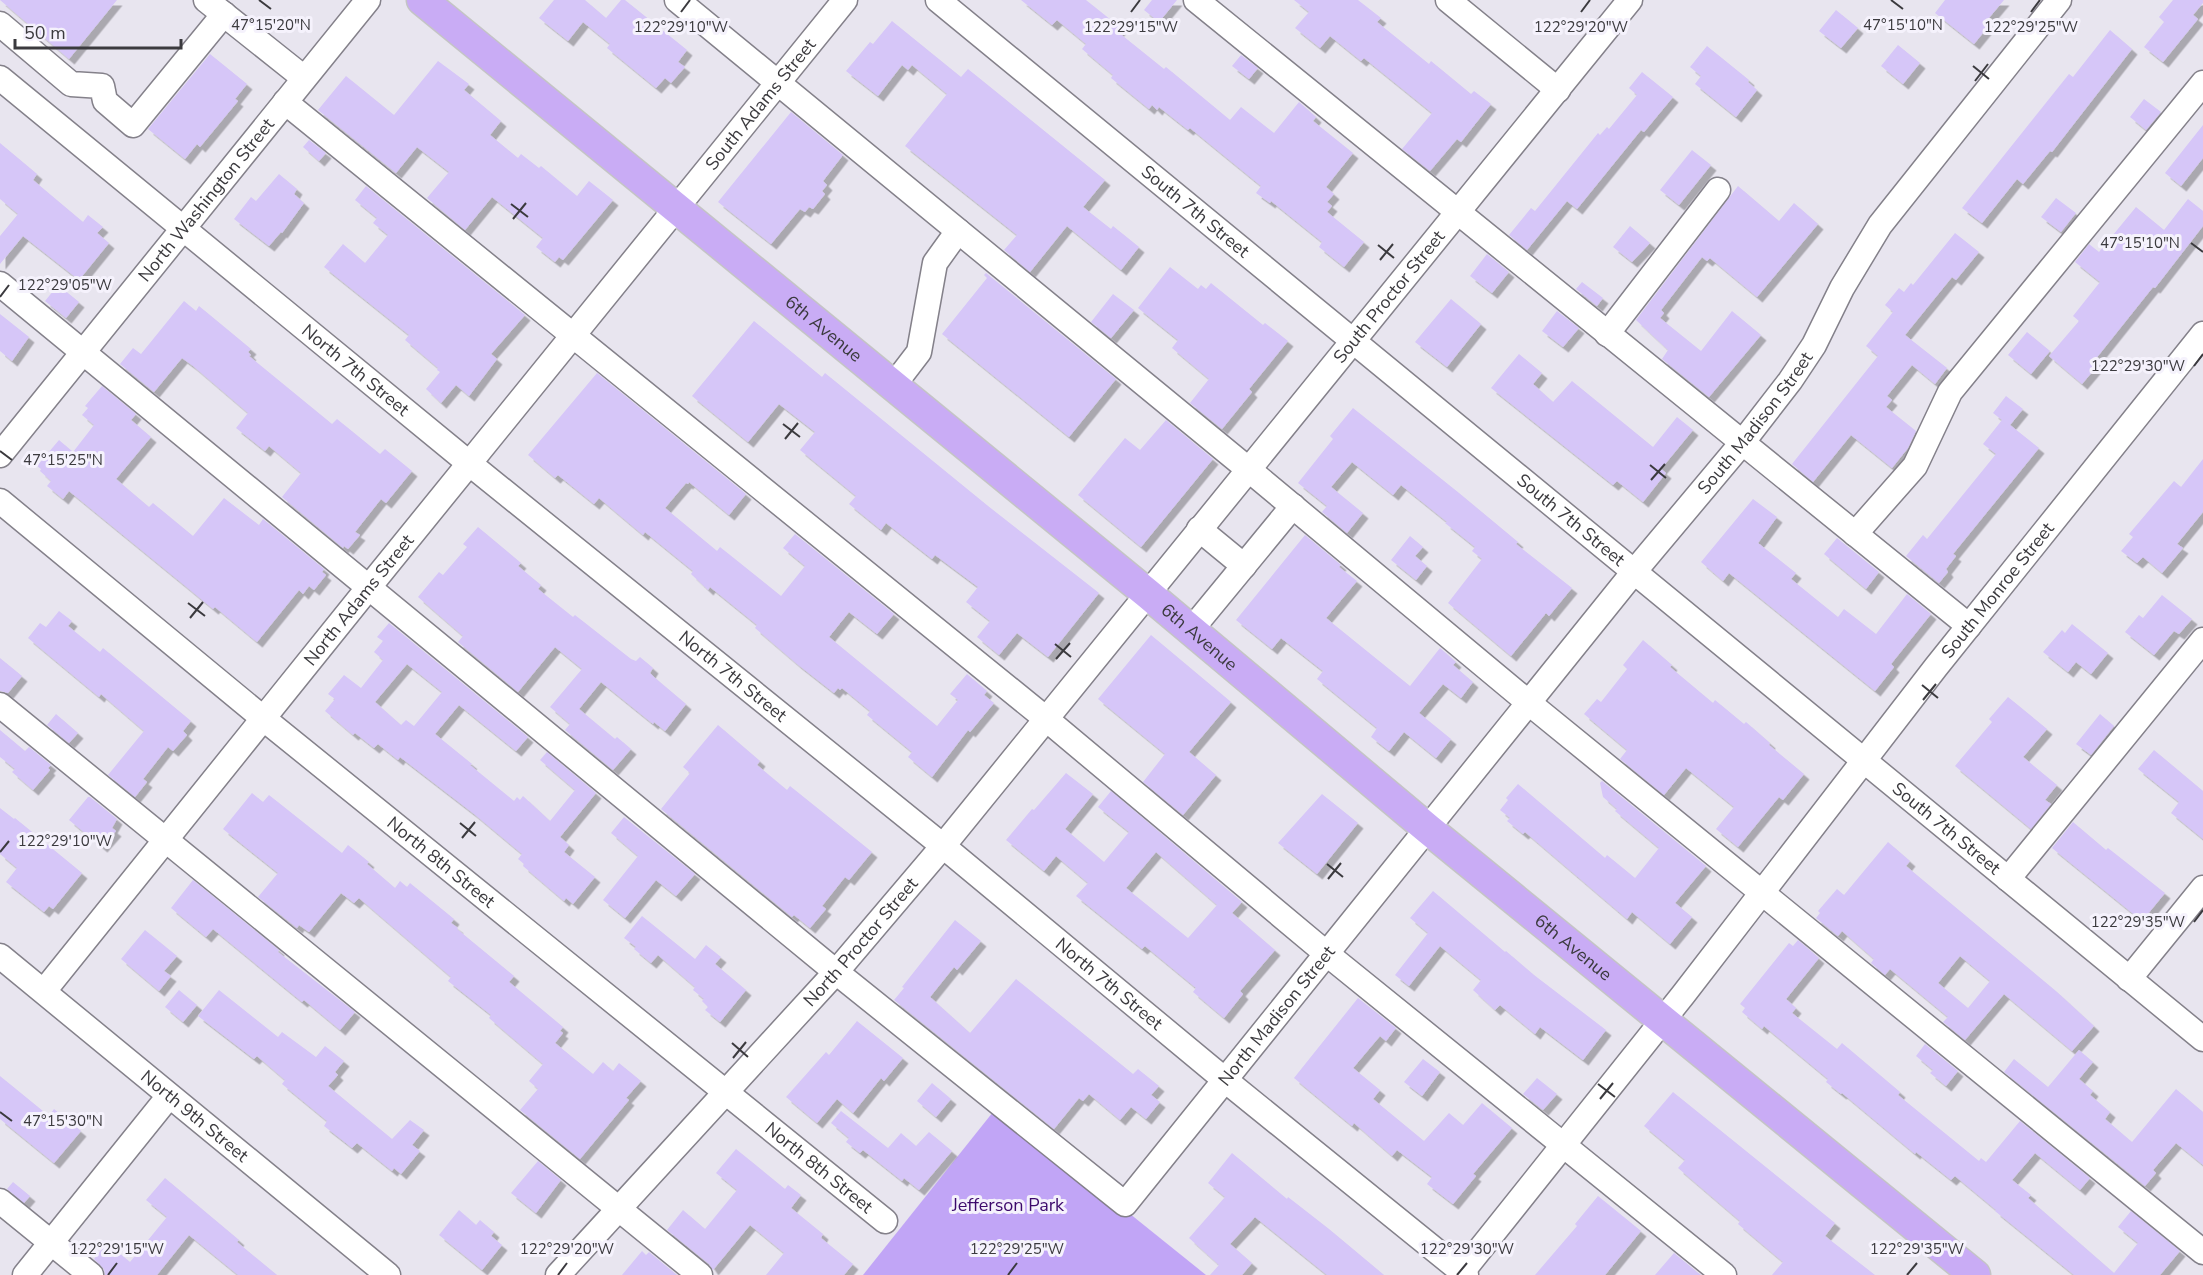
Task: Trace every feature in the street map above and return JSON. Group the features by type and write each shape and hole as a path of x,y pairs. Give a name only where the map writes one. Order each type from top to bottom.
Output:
{"main road":[{"name":"6th Avenue","path":"422,0 1148,594 1428,829 1975,1275"}],"street":[{"name":"North Washington Street","path":"0,455 368,0"},
{"path":"676,0 1293,506 1529,703 2203,1252"},
{"name":"South Adams Street","path":"676,208 845,0"},
{"name":"South 7th Street","path":"938,0 2203,1039"},
{"path":"1196,0 1969,627"},
{"path":"1448,0 1558,90"},
{"name":"South Proctor Street","path":"1148,594 1629,0"},
{"name":"South Madison Street","path":"1428,829 1790,381 1814,345 1842,288 1880,225 2059,0"},
{"path":"0,24 71,84 102,86 105,101 133,125 215,7 304,78"},
{"name":"North 7th Street","path":"0,78 470,464 943,846 1225,1080 1464,1274"},
{"path":"1855,534 1915,466 1950,392 2203,83"},
{"path":"285,102 1045,718 1327,954 1724,1275"},
{"path":"1607,334 1718,190"},
{"name":"North Adams Street","path":"44,991 676,208"},
{"path":"893,386 919,352 935,262 958,231"},
{"path":"0,284 836,972"},
{"name":"South Monroe Street","path":"1464,1274 1969,627 2203,334"},
{"name":"North 8th Street","path":"0,501 264,719 885,1221"},
{"path":"1191,630 1293,506"},
{"path":"1199,529 1244,566"},
{"name":"North Proctor Street","path":"558,1275 836,972 943,846 1148,594"},
{"path":"2007,879 2203,640"},
{"path":"0,705 700,1275"},
{"name":"North Madison Street","path":"836,972 1125,1204 1428,829"},
{"path":"2129,979 2203,888"},
{"name":"North 9th Street","path":"0,956 388,1275"},
{"path":"25,1275 169,1096"},
{"path":"0,1201 91,1275"}],"green space":[{"name":"Jefferson Park","path":"997,1107 1206,1275 863,1275"}],"building":[{"path":"0,0 117,0 69,59"},
{"path":"554,0 585,0 606,18 621,0 625,0 687,50 678,62 685,67 671,83 665,78 656,88 607,48 610,44 583,22 568,41 539,18"},
{"path":"1021,0 1086,0 1121,28 1118,32 1164,69 1166,67 1230,120 1241,107 1274,133 1299,102 1316,117 1313,121 1353,153 1326,187 1334,194 1327,202 1332,206 1327,212 1364,242 1344,267 1319,247 1322,242 1271,201 1270,203 1256,193 1261,186 1190,128 1188,130 1159,107 1157,110 1152,105 1149,109 1111,78 1113,75 1082,49 1086,44 1057,20 1052,25"},
{"path":"1152,0 1177,0 1159,22 1144,10"},
{"path":"1294,0 1358,0 1381,18 1377,22 1429,64 1431,61 1471,94 1474,91 1491,104 1461,142 1457,139 1430,171 1402,149 1432,113 1364,58 1361,61 1330,36 1320,48 1295,28 1309,12"},
{"path":"1945,0 2004,0 1983,25 1987,28 1974,44 1935,13"},
{"path":"2173,0 2203,0 2203,3 2193,15 2198,19 2163,62 2144,47 2164,22 2159,17"},
{"path":"1836,10 1858,28 1841,48 1819,31"},
{"path":"892,21 961,77 968,69 1105,180 1083,207 1111,229 1113,226 1139,247 1121,270 1067,226 1030,272 1004,250 1017,235 905,146 947,94 912,65 908,70 902,65 878,96 846,71 870,42 873,44"},
{"path":"2110,30 2132,49 2052,152 2050,151 2023,184 2017,179 1982,223 1962,208 2069,74 2073,77"},
{"path":"1898,45 1920,63 1903,84 1881,66"},
{"path":"1707,46 1749,80 1748,82 1757,90 1736,117 1695,84 1701,76 1690,67"},
{"path":"210,54 247,84 235,99 238,101 200,147 197,144 185,159 148,129"},
{"path":"1241,55 1258,68 1249,79 1232,66"},
{"path":"438,61 469,84 464,90 501,121 490,135 518,158 521,154 539,168 541,166 577,196 589,181 613,200 563,260 559,257 555,262 536,247 543,238 492,197 465,230 427,198 449,172 417,147 396,173 318,110 346,76 394,115"},
{"path":"1642,72 1673,97 1644,132 1641,130 1577,209 1567,201 1527,250 1509,235 1531,208 1535,211 1598,133 1600,135 1607,127 1609,129 1637,95 1629,88"},
{"path":"2144,99 2161,112 2146,130 2130,117"},
{"path":"791,112 843,155 823,181 827,185 822,191 825,194 813,209 809,207 805,212 800,209 771,244 718,202"},
{"path":"2203,125 2203,158 2181,186 2165,173"},
{"path":"309,140 326,153 319,161 303,147"},
{"path":"0,143 37,174 33,180 83,222 88,215 103,227 97,233 109,243 79,280 23,236 0,264 0,236 18,214 0,199"},
{"path":"1692,150 1711,165 1679,205 1660,190"},
{"path":"279,174 297,189 294,194 304,203 282,233 269,246 234,219 251,197 256,201"},
{"path":"366,186 525,315 491,354 497,359 469,396 456,385 441,403 426,389 440,372 438,368 405,340 409,335 324,267 343,244 365,263 388,235 373,223 377,218 355,200"},
{"path":"1738,186 1779,221 1794,203 1818,224 1757,297 1710,258 1707,261 1702,257 1661,310 1664,313 1660,318 1701,351 1732,311 1761,335 1709,397 1662,359 1668,350 1636,320"},
{"path":"2056,198 2076,213 2061,232 2041,217"},
{"path":"2188,199 2203,211 2203,226 2094,361 2098,365 2082,384 2049,356 2079,321 2073,316 2100,282 2075,262 2089,244 2099,252 2136,207 2164,230"},
{"path":"1630,226 1650,243 1632,262 1613,247"},
{"path":"1955,233 1979,252 1956,280 1952,277 1905,335 1947,368 1935,384 1912,365 1887,396 1892,400 1886,407 1916,431 1908,448 1892,468 1851,435 1813,482 1792,464 1878,356 1866,346 1893,312 1885,305 1899,288 1904,292 1911,283 1913,285"},
{"path":"1487,254 1509,272 1492,293 1470,276"},
{"path":"1170,267 1198,289 1201,285 1206,289 1211,283 1263,325 1265,323 1288,341 1249,389 1252,392 1222,429 1190,403 1209,379 1172,348 1178,340 1138,308"},
{"path":"986,273 1116,379 1069,437 942,334 987,278 984,275"},
{"path":"1582,282 1603,298 1597,306 1576,289"},
{"path":"58,285 79,302 66,318 45,301"},
{"path":"1113,294 1134,310 1111,338 1091,322"},
{"path":"1451,299 1481,324 1447,367 1415,342"},
{"path":"184,301 196,311 199,306 251,349 248,352 251,355 249,356 332,424 337,419 380,454 385,449 412,471 386,503 381,499 355,532 360,535 348,549 344,546 343,548 282,497 301,473 269,446 265,451 236,428 248,413 193,366 182,358 154,392 120,364 133,348 141,354"},
{"path":"1557,311 1579,328 1563,347 1542,331"},
{"path":"0,314 29,337 12,361 0,351"},
{"path":"754,321 822,377 825,373 1099,593 1048,657 1017,633 999,655 977,637 990,621 966,602 978,587 935,555 932,559 886,523 881,530 849,504 856,496 800,450 815,432 779,404 748,442 692,396"},
{"path":"2027,332 2050,351 2031,374 2008,355"},
{"path":"1519,354 1542,373 1533,384 1553,402 1572,381 1653,447 1677,417 1693,430 1661,469 1666,473 1643,502 1617,481 1613,485 1491,388"},
{"path":"597,373 746,494 729,515 689,482 665,508 717,551 720,547 781,596 805,566 783,548 795,534 894,614 877,634 849,612 829,637 937,726 958,700 950,694 967,674 987,691 984,695 994,703 970,732 968,730 932,777 908,757 912,752 867,715 870,711 842,688 840,690 838,688 834,693 755,628 757,625 710,587 708,590 691,574 693,571 645,532 643,535 599,498 594,504 558,475 555,478 528,455"},
{"path":"102,386 136,414 131,420 151,437 116,479 149,507 153,503 193,536 224,498 259,525 263,519 324,569 322,572 326,575 314,590 309,586 303,594 299,590 257,642 215,607 213,609 69,491 63,499 47,486 51,481 37,466 59,440 73,452 94,425 82,415 88,408 85,406"},
{"path":"2006,396 2023,409 2010,425 2039,448 1953,554 1956,556 1939,583 1906,556 1923,535 1927,539 1996,454 1983,444 2002,420 1993,413"},
{"path":"1353,408 1572,588 1549,616 1546,613 1511,656 1448,603 1482,559 1472,551 1475,547 1445,523 1447,522 1401,485 1393,495 1352,462 1331,487 1363,513 1347,533 1322,512 1327,506 1298,483 1333,439 1330,436"},
{"path":"1166,420 1213,459 1141,547 1078,495 1125,438 1140,450"},
{"path":"2203,459 2203,512 2177,544 2183,548 2162,573 2143,557 2137,563 2121,551 2133,537 2129,534 2174,481 2181,487"},
{"path":"1753,499 1777,517 1758,543 1796,573 1791,579 1838,617 1844,609 1876,634 1907,594 1931,614 1891,664 1894,667 1875,691 1729,573 1723,581 1701,562"},
{"path":"478,527 521,563 518,566 541,585 538,589 631,659 636,661 640,657 653,668 650,673 686,704 665,731 601,682 579,709 615,739 617,737 631,749 613,770 565,730 570,724 550,707 582,669 555,647 518,692 458,642 463,636 418,597 439,572 443,575 467,547 463,544"},
{"path":"1305,535 1357,581 1326,618 1410,686 1440,648 1456,662 1453,665 1473,682 1461,698 1443,684 1419,713 1451,739 1436,758 1404,732 1389,751 1371,737 1377,728 1317,679 1323,671 1281,638 1272,649 1236,620"},
{"path":"1410,536 1423,547 1415,556 1427,566 1416,580 1391,560"},
{"path":"1837,538 1879,572 1866,589 1824,554"},
{"path":"2162,595 2192,619 2179,634 2174,631 2154,655 2125,632 2139,615 2143,618"},
{"path":"59,611 72,621 68,626 100,652 103,648 191,721 183,731 187,735 173,751 168,747 143,779 147,782 135,797 108,775 144,731 101,694 99,697 28,638 40,623 46,627"},
{"path":"389,623 528,737 516,751 459,705 435,734 514,801 517,797 520,800 523,796 550,821 575,790 540,760 547,752 596,793 560,837 569,845 564,852 595,877 573,904 566,898 564,901 523,866 524,864 518,859 522,854 474,814 400,757 398,760 378,744 374,748 355,733 353,735 325,711 335,699 328,694 344,675 361,688 383,660 374,652 383,641 377,637","holes":["407,664 442,692 414,726 406,720 401,725 375,702"]},
{"path":"2072,624 2108,653 2091,674 2076,662 2068,672 2043,652 2062,630 2065,633"},
{"path":"1151,635 1231,702 1189,752 1216,775 1183,815 1143,782 1165,754 1098,699"},
{"path":"1643,640 1672,665 1670,667 1713,703 1715,700 1744,724 1746,722 1804,774 1783,800 1779,797 1738,847 1716,829 1734,807 1686,768 1664,795 1620,759 1627,750 1584,714 1597,699 1601,702 1627,669 1623,665"},
{"path":"0,658 22,676 8,693 0,691"},
{"path":"2008,697 2047,729 2023,757 2057,785 2045,800 2051,804 2031,829 1955,766 1992,722 1989,719"},
{"path":"56,714 78,733 69,743 47,725"},
{"path":"2100,714 2114,726 2091,755 2076,744"},
{"path":"718,725 760,761 757,765 787,790 790,786 872,852 849,880 845,877 822,906 826,909 810,928 794,915 792,917 661,809 690,773 683,767"},
{"path":"0,730 25,751 29,747 51,765 48,768 50,770 33,790 12,772 15,769 0,757"},
{"path":"2154,750 2203,791 2203,839 2171,813 2179,802 2138,769"},
{"path":"1066,773 1093,794 1065,829 1104,862 1129,832 1098,807 1111,791 1242,902 1232,913 1275,950 1240,991 1243,994 1224,1018 1193,992 1196,988 1145,946 1142,949 1076,896 1088,883 1056,856 1044,871 1006,840 1032,809 1034,810","holes":["1156,852 1217,905 1188,938 1126,888"]},
{"path":"1602,781 1706,866 1675,903 1692,917 1670,944 1632,912 1627,919 1525,832 1523,834 1507,821 1510,818 1500,810 1508,800 1506,798 1518,784 1605,858 1607,855 1635,878 1659,848 1615,811 1617,809 1603,797 1600,783"},
{"path":"252,793 263,802 269,795 342,853 348,845 395,888 400,881 407,887 410,883 454,919 451,923 457,929 514,976 509,982 563,1027 560,1031 563,1033 555,1043 593,1074 603,1062 613,1071 619,1063 641,1081 626,1098 629,1100 580,1159 520,1110 538,1089 529,1081 543,1064 489,1018 491,1015 448,981 451,977 359,898 354,903 341,893 309,932 299,925 297,928 258,897 278,873 223,829"},
{"path":"1322,794 1358,823 1317,874 1278,843"},
{"path":"88,797 117,819 112,828 116,831 102,847 69,820"},
{"path":"0,808 82,873 53,909 49,906 44,912 6,882 17,868 0,854"},
{"path":"624,817 695,874 676,896 656,880 625,918 603,900 638,856 611,833"},
{"path":"2073,822 2106,850 2108,848 2165,893 2142,921 2052,848"},
{"path":"1888,842 1910,861 1906,866 2057,992 2094,1026 2072,1051 2004,994 1965,1040 1943,1022 1948,1017 1890,969 1885,975 1871,963 1874,959 1842,931 1838,936 1816,918 1820,913 1818,911 1837,889 1844,895","holes":["1960,956 1990,981 1968,1008 1938,983"]},
{"path":"193,880 279,950 278,952 355,1012 340,1030 213,929 206,937 171,908"},
{"path":"1433,891 1505,952 1606,1030 1583,1060 1540,1027 1535,1034 1500,1005 1495,1010 1473,990 1481,980 1440,946 1409,986 1395,975 1428,933 1410,918"},
{"path":"642,916 695,959 706,945 721,957 715,964 746,990 720,1022 705,1010 708,1007 702,1001 704,999 693,990 695,987 658,955 651,963 624,938"},
{"path":"955,920 981,941 957,970 954,967 930,997 970,1033 1016,979 1133,1074 1138,1069 1159,1086 1151,1095 1160,1102 1146,1119 1131,1107 1120,1120 1089,1094 1083,1101 1079,1098 1054,1129 894,1000"},
{"path":"145,930 177,956 164,971 171,976 159,991 121,959"},
{"path":"1798,940 1819,958 1786,999 1796,1008 1792,1013 1837,1049 1842,1043 1900,1092 1898,1095 1979,1161 1981,1158 1986,1162 2020,1121 2090,1178 2080,1190 2035,1153 2012,1180 2031,1195 2028,1198 2114,1273 2138,1243 2118,1227 2131,1211 2180,1251 2160,1275 2074,1275 1955,1176 1951,1180 1916,1152 1915,1154 1826,1082 1828,1079 1764,1026 1762,1029 1742,1012 1745,1008 1740,1004 1789,943 1793,946"},
{"path":"179,990 197,1005 183,1022 165,1007"},
{"path":"219,990 278,1037 282,1032 316,1057 325,1046 344,1061 335,1072 338,1075 328,1086 392,1139 410,1120 424,1130 412,1145 420,1151 401,1174 394,1168 392,1171 357,1143 352,1148 324,1126 327,1121 282,1084 285,1080 257,1056 254,1059 198,1016"},
{"path":"1358,998 1396,1028 1386,1041 1380,1036 1353,1068 1380,1090 1373,1099 1424,1141 1449,1113 1463,1125 1482,1103 1512,1128 1473,1174 1476,1176 1453,1204 1427,1184 1432,1177 1397,1150 1392,1156 1354,1123 1352,1126 1294,1078"},
{"path":"857,1021 903,1058 884,1081 881,1078 853,1113 837,1099 817,1123 786,1097 826,1052 829,1055"},
{"path":"1925,1044 1958,1071 1946,1086 1930,1073 1933,1070 1916,1056"},
{"path":"2079,1050 2093,1062 2079,1079 2093,1091 2090,1095 2110,1112 2105,1119 2132,1142 2176,1089 2203,1112 2203,1165 2176,1143 2153,1170 2156,1173 2145,1186 2004,1072 2014,1059 2048,1087"},
{"path":"1423,1059 1440,1072 1422,1096 1404,1082"},
{"path":"0,1076 49,1116 54,1109 81,1131 54,1163 0,1119"},
{"path":"1537,1078 1557,1094 1543,1110 1523,1094"},
{"path":"932,1083 951,1099 936,1117 917,1101"},
{"path":"1673,1092 1835,1223 1825,1236 1875,1275 1772,1275 1783,1262 1738,1224 1740,1221 1678,1168 1685,1160 1644,1126"},
{"path":"841,1111 888,1148 901,1133 916,1146 929,1132 952,1151 919,1190 904,1178 902,1181 863,1150 860,1153 846,1142 849,1138 831,1123"},
{"path":"736,1149 785,1189 788,1185 801,1195 791,1208 823,1234 821,1238 853,1264 844,1275 766,1275 784,1253 750,1225 713,1270 709,1264 667,1230 683,1210 705,1229 737,1190 716,1173"},
{"path":"1232,1153 1384,1275 1327,1275 1255,1217 1230,1244 1252,1263 1242,1275 1210,1275 1219,1265 1189,1238 1225,1197 1208,1183"},
{"path":"538,1161 561,1180 536,1213 511,1193"},
{"path":"165,1178 277,1275 238,1275 189,1235 157,1275 105,1275 104,1269 94,1259 107,1243 130,1262 167,1217 146,1200"},
{"path":"13,1182 30,1196 24,1203 7,1189"},
{"path":"1598,1196 1641,1231 1605,1275 1535,1275 1577,1226 1575,1224"},
{"path":"459,1210 476,1225 480,1220 494,1232 491,1236 502,1245 482,1270 439,1235"},
{"path":"642,1251 646,1255 649,1252 677,1275 622,1275"},
{"path":"1674,1253 1697,1272 1701,1275 1655,1275"}]}
